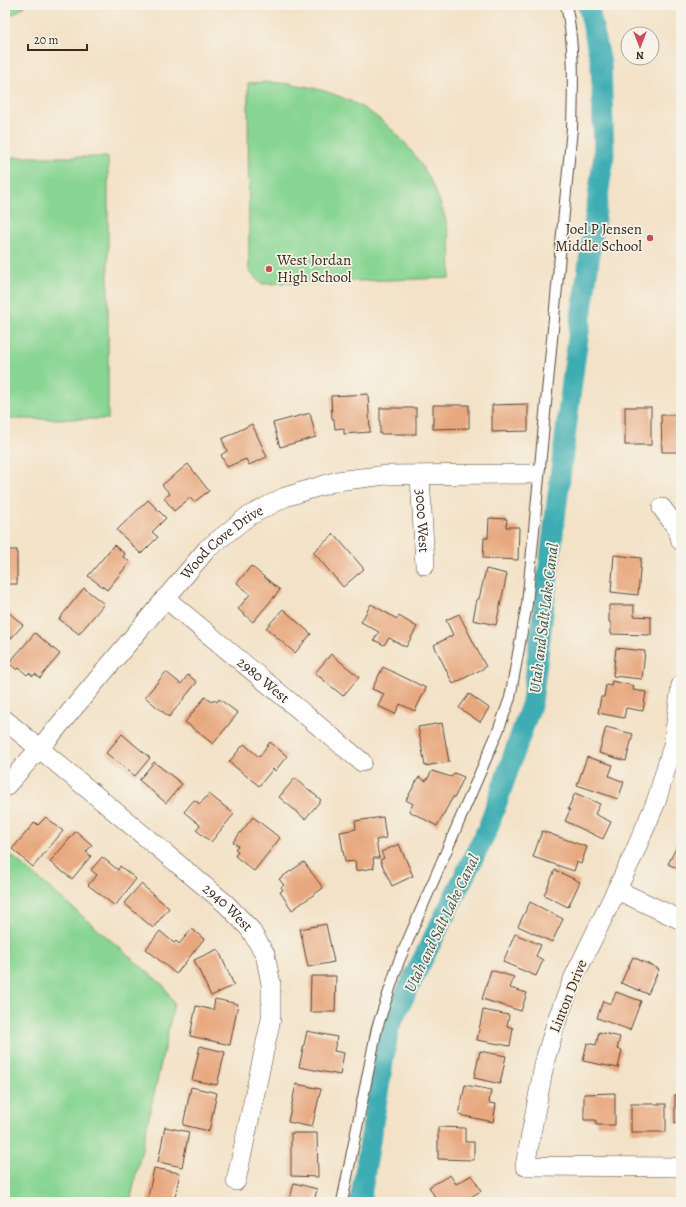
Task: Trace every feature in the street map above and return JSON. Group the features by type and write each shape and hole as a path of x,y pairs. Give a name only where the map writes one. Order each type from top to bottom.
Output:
{"street":[{"name":"Wood Cove Drive","path":"5,787 40,748 207,550 247,517 285,497 337,481 386,475 420,476 533,474"},
{"name":"3000 West","path":"420,476 425,565"},
{"path":"662,508 678,530 681,541"},
{"name":"2980 West","path":"165,598 362,762"},
{"name":"Linton Drive","path":"681,685 673,745 656,802 632,858 574,977 558,1017 545,1060 525,1166 681,1166"},
{"name":"2940 West","path":"5,720 226,904 250,929 265,954 271,984 271,1019 236,1181"},
{"path":"617,890 681,920"}],"lane":[{"path":"342,1202 377,1028 399,962 498,731 510,698 518,661 527,604 572,128 573,66 566,5"}],"green space":[{"path":"5,5 26,5 17,12 5,18"},
{"path":"270,82 309,87 333,94 355,104 375,116 394,131 424,168 435,190 443,212 449,236 451,257 450,278 261,284 249,271 248,83"},
{"path":"5,157 108,157 108,419 5,419"},
{"path":"5,850 164,986 174,1004 130,1202 5,1202"}],"building":[{"path":"368,394 370,432 344,434 344,428 335,429 334,419 332,419 331,396"},
{"path":"528,404 528,431 492,432 492,405"},
{"path":"433,405 469,405 469,428 433,429"},
{"path":"625,407 651,407 651,445 625,445"},
{"path":"380,408 416,408 416,434 380,434"},
{"path":"310,413 316,437 280,447 273,423"},
{"path":"661,415 681,415 681,452 662,452"},
{"path":"252,424 267,457 249,465 246,459 227,467 221,455 227,451 222,439"},
{"path":"188,464 209,491 194,502 190,498 174,511 164,498 170,494 162,485"},
{"path":"148,500 166,518 152,532 158,537 141,554 117,530"},
{"path":"489,518 507,519 506,527 519,527 518,560 483,558 484,538 488,538"},
{"path":"334,534 364,569 343,587 313,552"},
{"path":"114,545 125,554 123,557 130,562 107,590 88,576"},
{"path":"5,550 17,550 17,584 5,584"},
{"path":"614,555 641,558 638,595 611,592"},
{"path":"251,566 280,590 253,622 238,609 250,594 237,583"},
{"path":"486,569 507,574 496,625 473,620 477,599 479,599"},
{"path":"84,588 104,604 79,634 59,619"},
{"path":"371,604 397,619 399,616 417,627 406,647 389,638 384,645 374,640 379,632 361,622"},
{"path":"609,605 634,605 634,616 651,617 651,635 611,634"},
{"path":"5,609 23,625 5,645"},
{"path":"283,609 311,634 295,653 266,628"},
{"path":"459,614 486,667 453,684 434,645 453,635 446,620"},
{"path":"35,633 60,654 40,678 35,674 33,676 29,673 27,675 19,668 17,670 9,663"},
{"path":"616,648 645,651 642,679 613,676"},
{"path":"331,654 359,677 343,696 315,673"},
{"path":"383,667 426,688 415,711 400,704 395,714 378,706 384,694 372,689"},
{"path":"166,672 181,684 188,675 197,682 169,717 145,697"},
{"path":"612,681 634,686 633,690 646,692 643,711 626,708 624,718 598,713 601,697 604,697 606,685 611,686"},
{"path":"469,694 489,708 480,722 459,708"},
{"path":"205,697 212,702 214,700 217,702 219,699 238,713 213,744 185,722"},
{"path":"442,723 449,762 425,766 418,727"},
{"path":"606,727 633,734 626,761 599,753"},
{"path":"122,734 150,758 135,776 106,753"},
{"path":"270,742 287,756 275,771 273,769 259,786 229,762 244,744 259,757"},
{"path":"587,757 613,765 609,776 624,782 618,799 577,785"},
{"path":"154,762 182,784 166,803 139,780"},
{"path":"432,771 451,777 454,773 464,777 455,797 453,797 437,826 409,811 413,804 406,800 419,777 426,781"},
{"path":"295,778 321,800 305,819 279,797"},
{"path":"575,793 600,804 595,814 611,822 603,839 565,821 570,810 568,809"},
{"path":"209,794 234,814 211,842 196,830 200,825 184,812 194,800 200,804"},
{"path":"46,817 63,831 33,867 12,849 35,822 38,825"},
{"path":"253,817 280,838 254,871 235,856 238,851 235,849 238,846 233,842"},
{"path":"383,817 386,838 376,840 379,858 373,858 374,868 356,871 355,861 345,862 340,832 356,829 355,821"},
{"path":"76,831 92,845 86,852 91,856 72,879 50,862"},
{"path":"542,831 587,847 581,864 577,862 574,871 533,857"},
{"path":"681,838 681,870 668,864"},
{"path":"399,844 413,876 392,886 380,860 384,858 381,852"},
{"path":"102,857 118,870 120,866 136,879 115,906 88,885 97,875 91,870"},
{"path":"304,862 323,888 292,910 280,892 283,890 281,887 284,885 279,879"},
{"path":"555,870 580,882 568,907 544,895"},
{"path":"141,884 169,908 153,928 124,903"},
{"path":"530,902 563,919 552,942 518,926"},
{"path":"326,924 334,962 308,967 300,929"},
{"path":"192,929 204,939 176,974 146,949 160,931 174,943 176,941 179,944"},
{"path":"515,934 541,945 536,956 543,960 536,976 503,962"},
{"path":"218,949 234,985 211,996 194,960"},
{"path":"633,957 659,969 648,994 621,983"},
{"path":"491,970 514,977 510,988 527,993 521,1011 482,999"},
{"path":"311,976 336,976 335,1012 310,1012"},
{"path":"616,992 641,1001 630,1030 597,1018 603,1001 611,1004"},
{"path":"215,999 238,1004 230,1045 190,1036 196,1006 213,1010"},
{"path":"483,1010 509,1015 507,1026 513,1028 510,1046 477,1040"},
{"path":"307,1031 337,1037 334,1051 344,1053 340,1075 299,1067"},
{"path":"599,1032 620,1037 617,1049 622,1050 618,1068 583,1061 587,1043 596,1045"},
{"path":"200,1046 225,1052 217,1085 192,1080"},
{"path":"480,1051 506,1056 500,1084 474,1078"},
{"path":"296,1084 321,1089 312,1127 288,1122"},
{"path":"465,1085 491,1090 489,1103 496,1104 493,1122 459,1115"},
{"path":"191,1087 217,1093 209,1131 183,1125"},
{"path":"615,1093 615,1125 596,1125 596,1120 584,1120 584,1094"},
{"path":"675,1095 681,1095 681,1123 675,1123"},
{"path":"631,1104 666,1104 666,1132 631,1132"},
{"path":"165,1127 189,1132 182,1167 158,1162"},
{"path":"438,1127 465,1128 465,1142 474,1142 474,1160 438,1159"},
{"path":"291,1133 317,1133 318,1177 291,1176"},
{"path":"154,1168 180,1173 174,1202 147,1202"},
{"path":"450,1175 456,1184 472,1175 481,1191 462,1202 438,1202 429,1187"},
{"path":"294,1183 317,1189 314,1202 289,1202"}],"waterway":[{"name":"Utah and Salt Lake Canal","path":"360,1202 389,1027 488,828 532,702 573,374 604,154 601,63 588,5"}],"place":[{"name":"Joel P Jensen Middle School","path":"650,238"},
{"name":"West Jordan High School","path":"269,269"}]}
